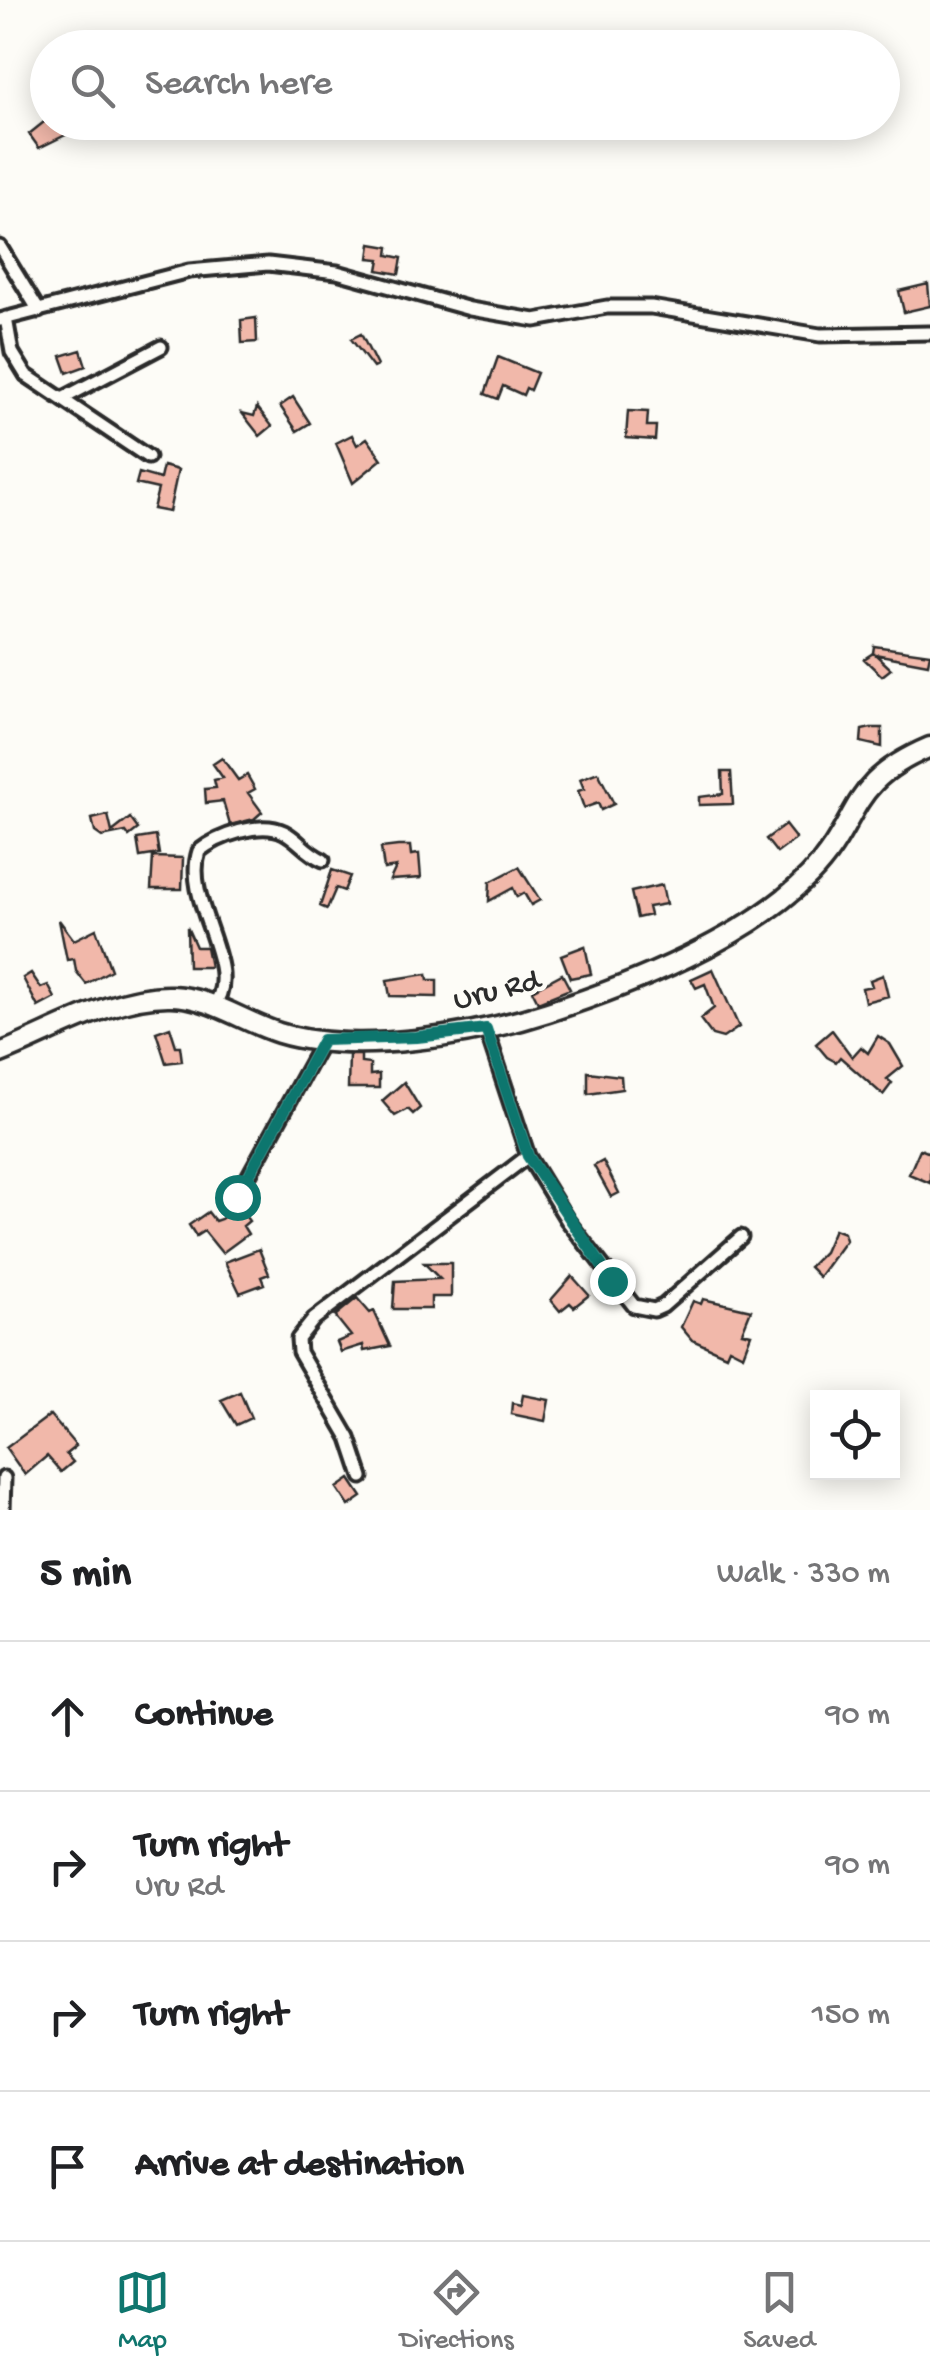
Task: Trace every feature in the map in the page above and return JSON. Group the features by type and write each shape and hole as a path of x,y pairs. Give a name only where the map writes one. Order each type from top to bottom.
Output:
{"street":[{"path":"0,247 39,311"},
{"path":"148,457 62,398 37,386 17,362 3,319 190,272 268,264 337,272 470,309 535,320 607,307 650,307 820,335 930,333"},
{"path":"62,398 161,347"},
{"name":"Uru Rd","path":"0,1053 80,1020 154,998 182,997 277,1032 323,1040 417,1037 486,1029 601,992 710,944 765,911 818,864 866,786 896,762 930,747"},
{"path":"213,1006 221,997 224,978 196,886 200,851 222,838 273,829 286,832 307,854 322,860"},
{"path":"486,1029 528,1156 567,1220 634,1306 654,1310 663,1306 741,1237"},
{"path":"237,1197 323,1040"},
{"path":"362,1477 348,1438 299,1352 298,1339 314,1319 528,1156"},
{"path":"4,1478 4,1510"}],"building":[{"path":"33,140 55,140 39,148"},
{"path":"371,244 389,247 388,255 402,258 399,274 378,270 380,259 369,258"},
{"path":"928,284 930,306 904,312 899,291"},
{"path":"256,318 257,342 242,343 241,320"},
{"path":"361,334 377,366 373,368 351,339"},
{"path":"81,350 86,366 67,373 61,356"},
{"path":"498,357 537,373 530,390 526,388 523,395 503,386 498,399 485,394"},
{"path":"293,397 310,423 297,431 280,406"},
{"path":"257,407 272,426 260,436 242,413 254,416"},
{"path":"628,411 648,412 647,426 656,426 655,440 626,438"},
{"path":"352,435 357,445 367,438 382,459 353,483 336,443"},
{"path":"163,466 178,470 169,512 153,509 158,489 136,484 139,473 160,479"},
{"path":"874,646 930,654 928,664 875,654 891,669 882,676 864,659 873,653"},
{"path":"882,728 882,747 861,742 862,730"},
{"path":"222,758 238,780 247,775 255,789 248,793 262,812 254,819 230,825 223,801 206,803 205,789 216,788 214,780 223,778 213,764"},
{"path":"598,772 614,804 601,810 598,803 584,808 578,791 584,789 580,779"},
{"path":"722,772 731,772 733,804 699,805 699,797 723,794"},
{"path":"108,815 112,832 130,818 138,829 129,836 126,832 102,837 95,832 92,819"},
{"path":"785,825 796,839 777,853 766,839"},
{"path":"156,836 159,854 140,857 137,839"},
{"path":"410,846 411,855 419,854 421,878 390,880 396,867 384,869 381,848"},
{"path":"153,857 183,858 182,889 151,889"},
{"path":"519,867 540,900 531,905 524,893 517,897 513,888 489,901 490,882"},
{"path":"332,870 350,876 344,891 336,888 327,909 320,906"},
{"path":"662,885 666,904 648,907 650,915 637,918 631,892"},
{"path":"59,920 74,940 96,929 111,970 86,984 76,971 74,959 67,960"},
{"path":"187,927 196,947 206,947 210,967 188,967"},
{"path":"585,946 591,974 570,978 561,955"},
{"path":"713,969 739,1027 723,1038 712,1035 700,1019 714,1008 705,984 696,988 691,979"},
{"path":"31,973 41,988 48,985 55,998 38,1007 23,978"},
{"path":"427,974 428,980 437,980 437,997 390,996 387,980"},
{"path":"562,974 570,989 538,1002 532,990"},
{"path":"883,975 888,996 865,1002 862,988 872,986 870,980"},
{"path":"170,1027 176,1046 180,1046 182,1061 166,1063 156,1032"},
{"path":"832,1030 852,1057 861,1047 868,1053 878,1036 890,1044 903,1066 887,1079 892,1083 883,1095 840,1057 836,1062 816,1044"},
{"path":"349,1055 361,1055 361,1063 370,1064 370,1075 379,1074 379,1088 348,1088"},
{"path":"588,1072 621,1076 622,1089 588,1094"},
{"path":"404,1082 420,1108 413,1114 408,1109 395,1116 382,1101"},
{"path":"920,1149 930,1153 930,1183 909,1174"},
{"path":"603,1161 619,1193 611,1197 594,1166"},
{"path":"238,1206 249,1221 243,1226 248,1234 222,1253 204,1231 196,1236 189,1225 208,1212 215,1221 221,1219"},
{"path":"834,1229 844,1233 846,1240 819,1277 809,1267 824,1252"},
{"path":"259,1249 269,1274 261,1277 264,1284 240,1293 225,1262"},
{"path":"424,1263 451,1263 451,1297 431,1297 431,1309 393,1309 395,1281 440,1279"},
{"path":"572,1276 589,1295 574,1307 570,1303 560,1311 551,1300"},
{"path":"357,1298 370,1313 374,1311 390,1346 364,1351 363,1345 341,1352 337,1342 351,1336 335,1316"},
{"path":"703,1299 751,1310 742,1332 751,1334 743,1355 729,1348 726,1355 692,1340 681,1327 693,1301 701,1304"},
{"path":"240,1392 251,1418 236,1425 221,1400"},
{"path":"523,1395 549,1400 545,1421 511,1414 512,1403 521,1405"},
{"path":"50,1415 76,1446 66,1454 73,1462 61,1472 47,1456 25,1475 6,1448"},
{"path":"350,1479 362,1497 349,1506 337,1488"}],"route":[{"path":"237,1197 323,1040 417,1037 486,1029 500,1081 528,1156 567,1220 612,1281"}]}
